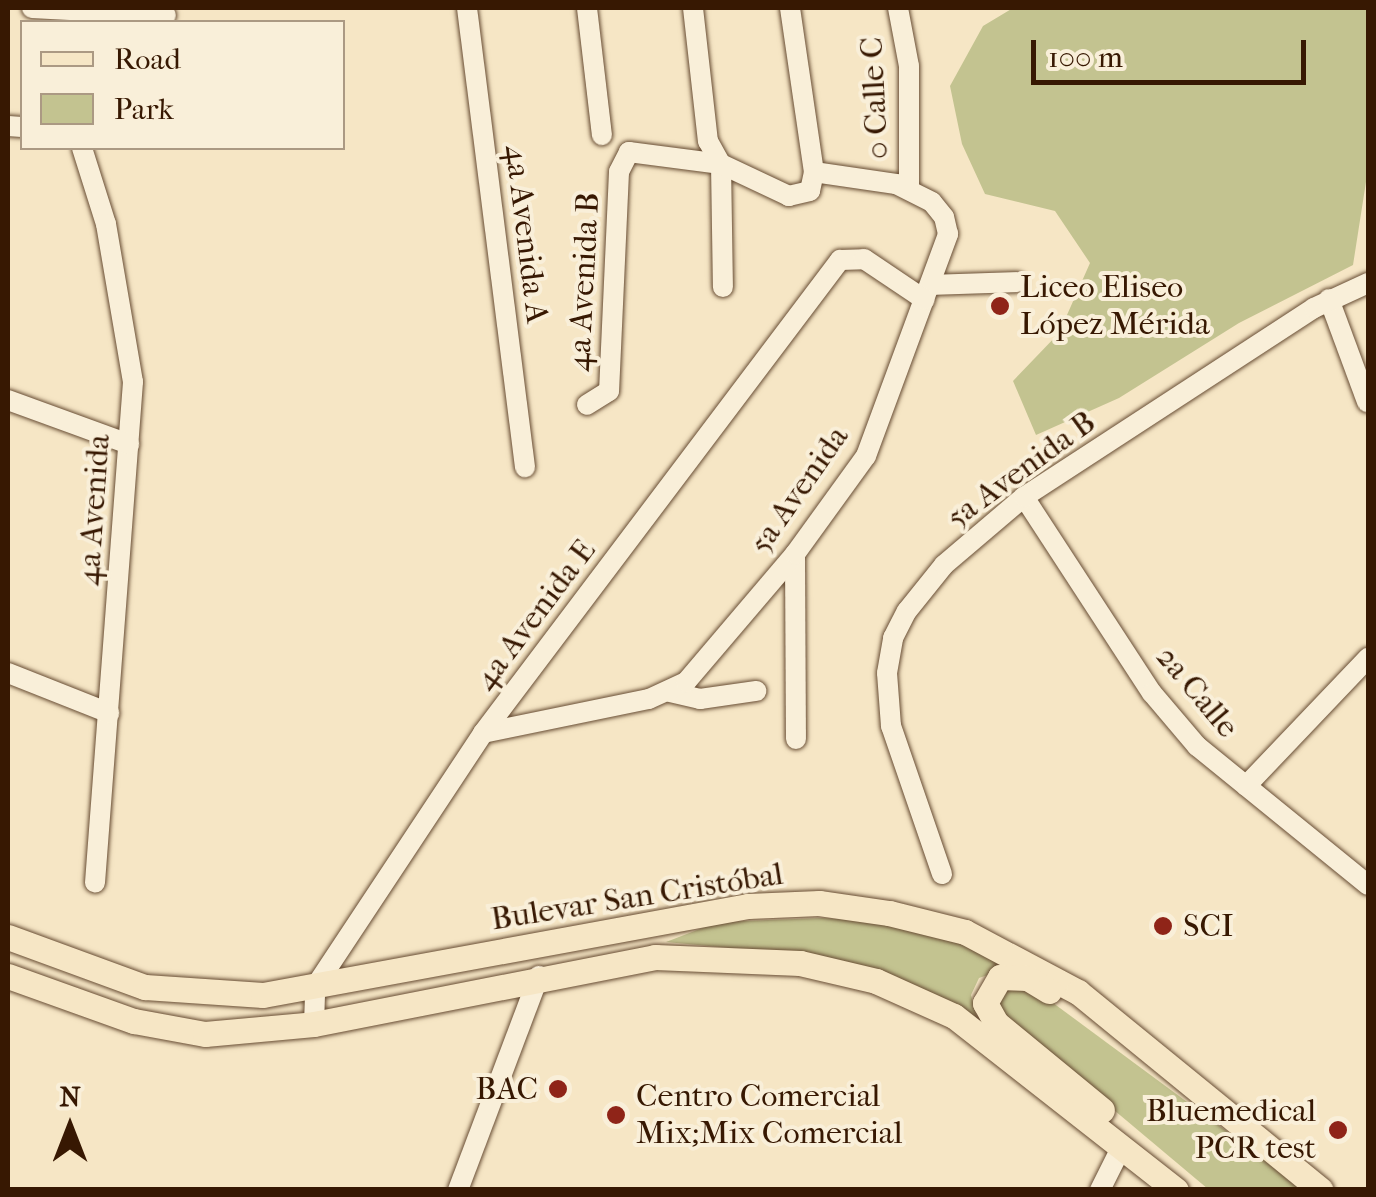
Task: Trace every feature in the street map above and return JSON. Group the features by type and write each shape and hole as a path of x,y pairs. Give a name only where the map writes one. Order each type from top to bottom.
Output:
{"main road":[{"name":"Bulevar San Cristóbal","path":"8,937 144,987 263,995 688,916 818,903 965,932 1078,992 1321,1190"},
{"path":"538,976 552,956 642,939 688,916"},
{"name":"Bulevar San Cristóbal","path":"8,976 134,1021 206,1034 314,1024 538,976 705,955 800,963 876,981 954,1016 1176,1190"},
{"path":"1197,1190 996,1023 985,1003 991,984 1010,976 1047,989 1225,1126 1296,1170"}],"street":[{"path":"32,8 166,15"},
{"name":"4a Avenida A","path":"467,8 525,467"},
{"path":"587,8 602,135"},
{"path":"692,8 708,141 721,164 723,287"},
{"path":"721,164 789,196 810,191 814,172 790,8"},
{"name":"0 Calle C","path":"898,8 909,66 909,186"},
{"name":"4a Avenida","path":"83,150 106,224 130,359 129,444 95,882"},
{"name":"4a Avenida B","path":"587,405 609,391 619,172 629,152 721,164"},
{"path":"814,172 909,186"},
{"name":"5a Avenida","path":"670,692 795,554 866,456 948,234 932,202 909,186"},
{"name":"4a Avenida E","path":"315,987 483,733 840,260 864,259 928,293"},
{"path":"928,293 1017,282"},
{"name":"5a Avenida B","path":"942,874 891,726 886,673 893,638 944,565 1024,497 1321,304 1368,284"},
{"path":"1321,304 1367,402"},
{"path":"8,400 129,444"},
{"name":"2a Calle","path":"1024,497 1152,693 1197,746 1368,886"},
{"path":"795,554 796,739"},
{"path":"1246,786 1368,658"},
{"path":"8,673 109,713"},
{"path":"483,733 670,692 700,700 756,691"},
{"path":"458,1190 538,976"},
{"path":"314,1024 315,987"},
{"path":"1100,1190 1122,1146"}],"green space":[{"path":"1013,8 1368,8 1368,169 1353,265 1239,323 1119,398 1036,435 1013,381 1059,333 1090,263 1055,211 985,194 962,144 950,86 983,26"},
{"path":"822,918 891,922 944,935 1017,965 979,978 971,995 978,1023 730,948 666,942 718,922"},
{"path":"1012,984 1045,997 1305,1189 1208,1189 995,1010 1000,989"}],"place":[{"name":"Liceo Eliseo López Mérida","path":"1000,306"},
{"name":"SCI","path":"1163,926"},
{"name":"BAC","path":"558,1089"},
{"name":"Centro Comercial Mix;Mix Comercial","path":"616,1115"},
{"name":"Bluemedical PCR test","path":"1338,1130"}]}
